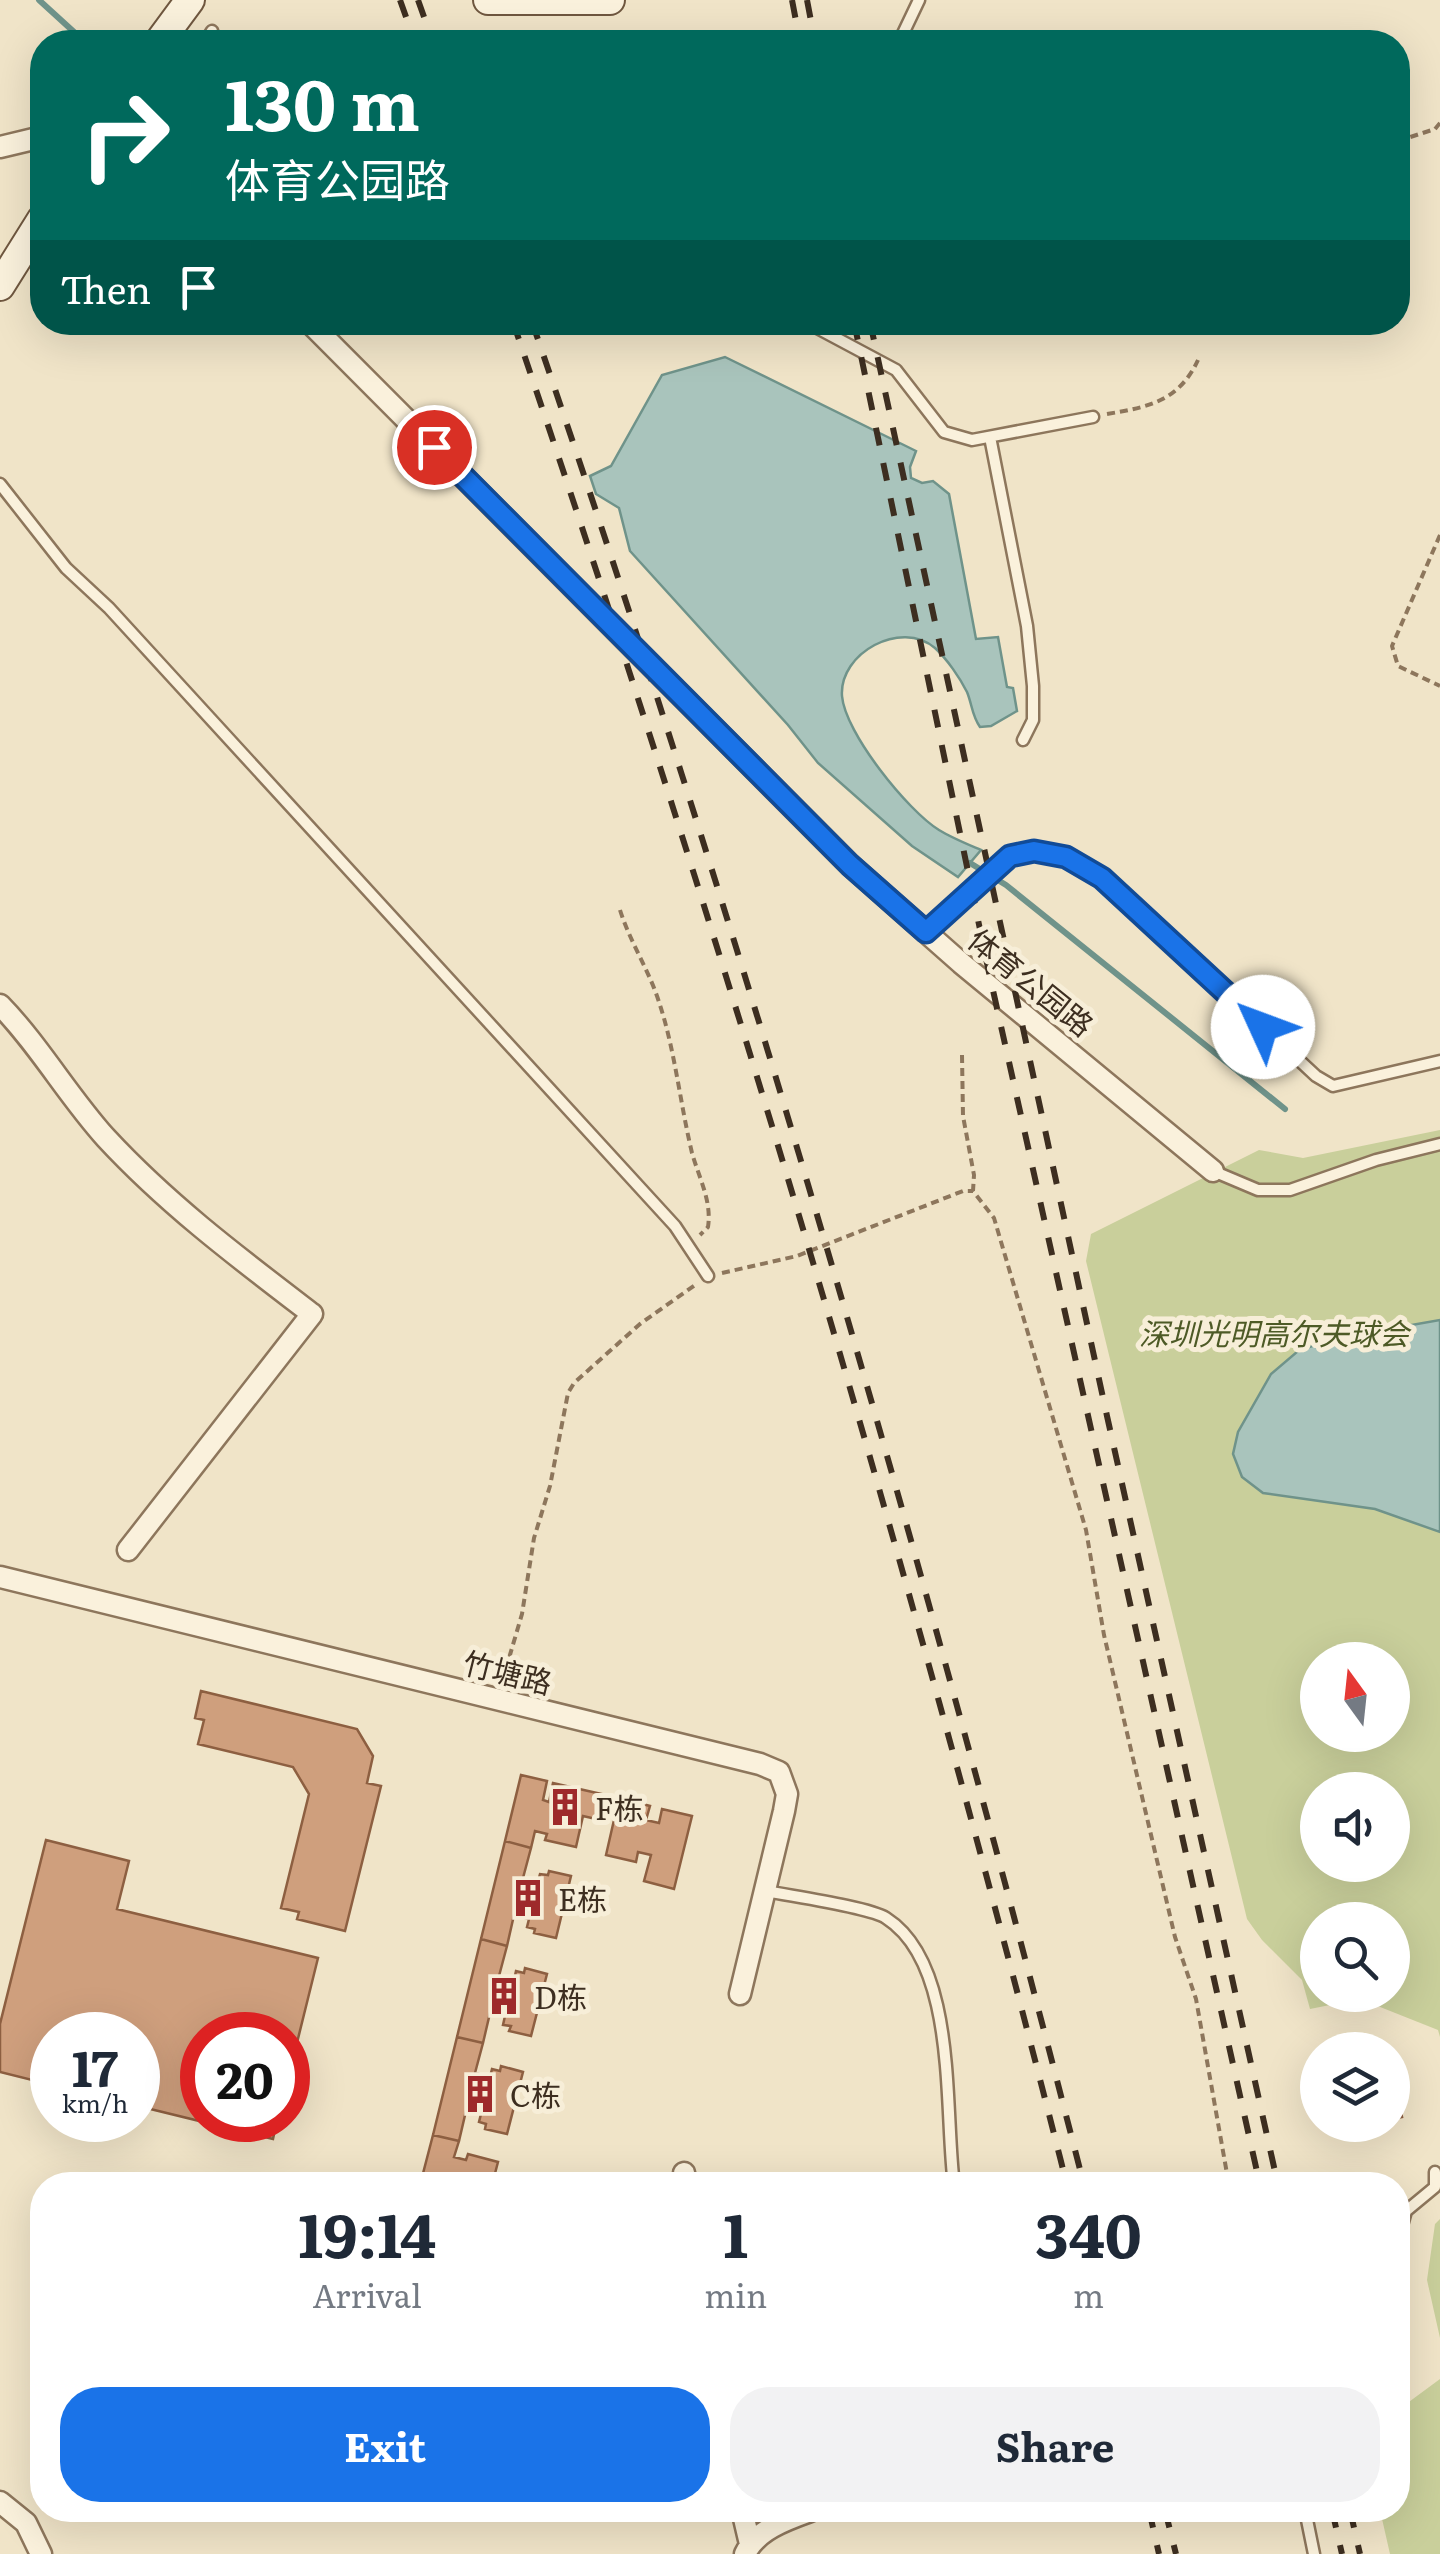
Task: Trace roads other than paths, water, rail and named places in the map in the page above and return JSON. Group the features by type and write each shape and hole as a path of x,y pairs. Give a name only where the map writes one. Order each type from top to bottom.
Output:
{"street":[{"path":"169,30 190,0"},
{"path":"488,0 610,0"},
{"path":"0,147 30,141"},
{"path":"0,286 30,238"},
{"name":"体育公园路","path":"323,335 850,865 1214,1171"},
{"path":"0,1005 73,1100 142,1174 217,1242 312,1314 128,1550"},
{"name":"竹塘路","path":"0,1577 760,1764 779,1772 787,1794 740,1994"},
{"path":"0,2502 26,2523 41,2554"},
{"path":"744,2522 747,2549"},
{"path":"747,2549 780,2522"}],"lane":[{"path":"905,30 920,0"},
{"path":"830,335 896,370 944,432 972,440 1093,417"},
{"path":"990,437 1027,626 1033,720 1023,740"},
{"path":"0,484 66,568 122,622 690,1245 708,1276"},
{"path":"926,932 1001,862 1034,851 1066,857 1087,866 1316,1076 1333,1086 1440,1061"},
{"path":"1214,1171 1258,1190 1290,1190 1376,1160 1440,1144"},
{"path":"765,1891 883,1915 903,1932 934,1994 946,2054 953,2172"},
{"path":"1410,2208 1436,2188 1435,2172"},
{"path":"1307,2522 1314,2554"}],"water":[{"path":"725,357 916,451 911,478 922,483 933,481 949,494 976,639 998,637 1007,687 1013,688 1017,711 991,726 980,727 967,692 944,658 921,640 906,637 890,639 861,654 850,666 842,696 854,730 895,789 939,830 981,850 958,877 912,846 818,763 630,551 619,508 596,494 590,476 611,466 662,375"},
{"path":"1440,1320 1440,1532 1375,1509 1263,1493 1242,1477 1233,1454 1238,1432 1271,1374 1298,1351 1332,1339"}],"waterway":[{"path":"39,0 72,30"},
{"path":"970,863 1006,885 1285,1109"}],"railway":[{"path":"400,0 411,30"},
{"path":"418,0 429,30"},
{"path":"792,0 798,30"},
{"path":"807,0 813,30"},
{"path":"517,335 665,784 809,1248 943,1715 1064,2172"},
{"path":"536,335 685,783 827,1248 960,1715 1081,2172"},
{"path":"857,335 988,968 1257,2172"},
{"path":"873,335 1275,2172"},
{"path":"1152,2522 1159,2554"},
{"path":"1168,2522 1176,2554"},
{"path":"1335,2522 1342,2554"},
{"path":"1353,2522 1360,2554"}],"place":[{"name":"F栋","path":"565,1807"},
{"name":"E栋","path":"528,1898"},
{"name":"D栋","path":"504,1996"},
{"name":"C栋","path":"480,2094"}],"park label":[{"name":"深圳光明高尔夫球会","path":"1274,1332"}]}
